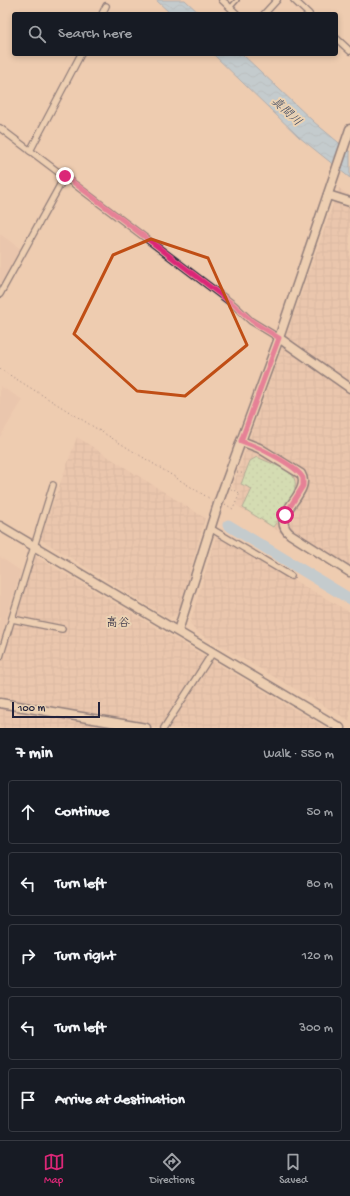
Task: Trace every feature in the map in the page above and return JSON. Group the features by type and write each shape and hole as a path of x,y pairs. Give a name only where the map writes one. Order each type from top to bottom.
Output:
{"street":[{"path":"222,0 235,12"},
{"path":"266,12 277,0"},
{"path":"294,0 307,12"},
{"path":"103,12 106,6"},
{"path":"338,40 350,51"},
{"path":"30,150 80,56"},
{"path":"0,128 234,305 252,321 279,338 350,388"},
{"path":"178,631 218,502 279,338 350,129"},
{"path":"0,294 65,176"},
{"path":"328,195 350,202"},
{"path":"241,441 259,448 301,474 303,478 303,486 285,515 283,524 284,528 290,534 350,572"},
{"path":"0,657 53,485"},
{"path":"0,526 213,652 329,725 340,728"},
{"path":"210,528 291,576"},
{"path":"12,619 62,629"},
{"path":"164,728 213,652"},
{"path":"0,703 146,728"}],"lane":[{"path":"230,8 237,0"}],"path":[{"path":"0,369 166,471 178,480 233,509 240,493 231,489"},
{"path":"237,472 245,474"}],"highlighted area":[{"path":"151,239 208,258 247,345 185,396 137,391 74,334 113,255"}],"shaded area":[{"path":"339,188 350,196 350,576 236,505 241,492 232,488"},
{"path":"0,234 21,249 0,286"},
{"path":"0,386 23,400 0,437"},
{"path":"77,437 205,518 178,614 168,618 40,539"},
{"path":"216,536 350,612 350,721 195,631 190,623"},
{"path":"35,556 326,728 0,728 0,664"},
{"path":"0,557 21,571 0,641"}],"green space":[{"path":"257,457 278,466 290,473 294,478 294,492 286,508 273,527 243,508 252,489 241,484 250,461"}],"water":[{"path":"156,0 185,0 198,12 169,12"},
{"name":"真間川","path":"215,56 244,56 314,122 350,152 350,178 299,137"}],"waterway":[{"path":"228,525 350,599"}],"district":[{"name":"高谷","path":"118,622"}],"route":[{"path":"65,176 234,305 252,321 279,338 241,441 259,448 301,474 304,482 303,486 285,515"}]}
